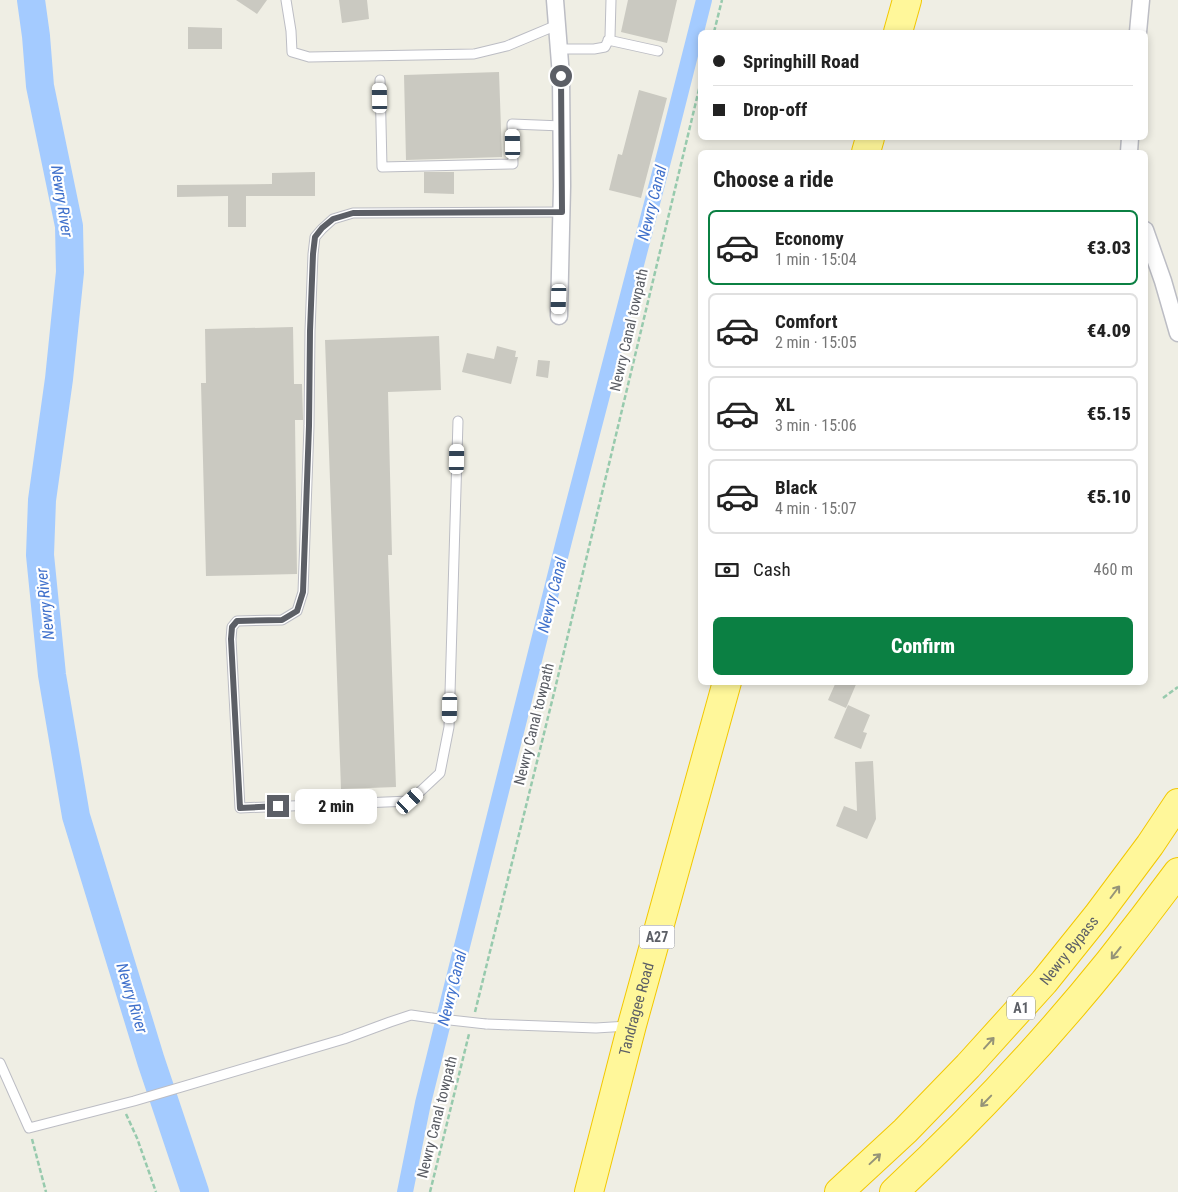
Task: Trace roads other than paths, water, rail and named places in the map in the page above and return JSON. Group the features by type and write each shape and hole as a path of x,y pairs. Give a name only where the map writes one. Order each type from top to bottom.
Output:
{"highway":[{"path":"899,30 907,0"},
{"name":"Tandragee Road","path":"589,1192 632,1025 726,685"},
{"name":"Newry Bypass","path":"839,1192 912,1124 968,1066 1044,982 1097,916 1150,845 1178,802"},
{"name":"A1","path":"894,1192 939,1150 1041,1041 1108,964 1178,872"}],"street":[{"path":"555,0 561,76 562,126 559,316"},
{"path":"1138,30 1141,0"},
{"path":"1148,238 1178,333"}],"lane":[{"path":"286,0 292,52 309,57 474,54 507,46 557,24"},
{"path":"559,48 594,49 605,47 610,37 611,0"},
{"path":"608,40 658,51"},
{"path":"380,80 382,167 513,164 512,124 562,126"},
{"path":"458,421 450,727 440,773 410,801 240,808 231,639 232,627 237,621 282,620 297,611 303,592 309,426 310,331 315,237 333,219 353,213 562,212"},
{"path":"0,1063 29,1128 121,1104 344,1040 411,1015 486,1024 596,1028 632,1025"}],"waterway":[{"name":"Newry River","path":"31,0 40,86 69,226 70,272 59,379 42,500 40,555 52,675 76,816 151,1061 195,1192"},
{"name":"Newry Canal","path":"405,1192 423,1103 451,990 564,541 704,0"}]}
